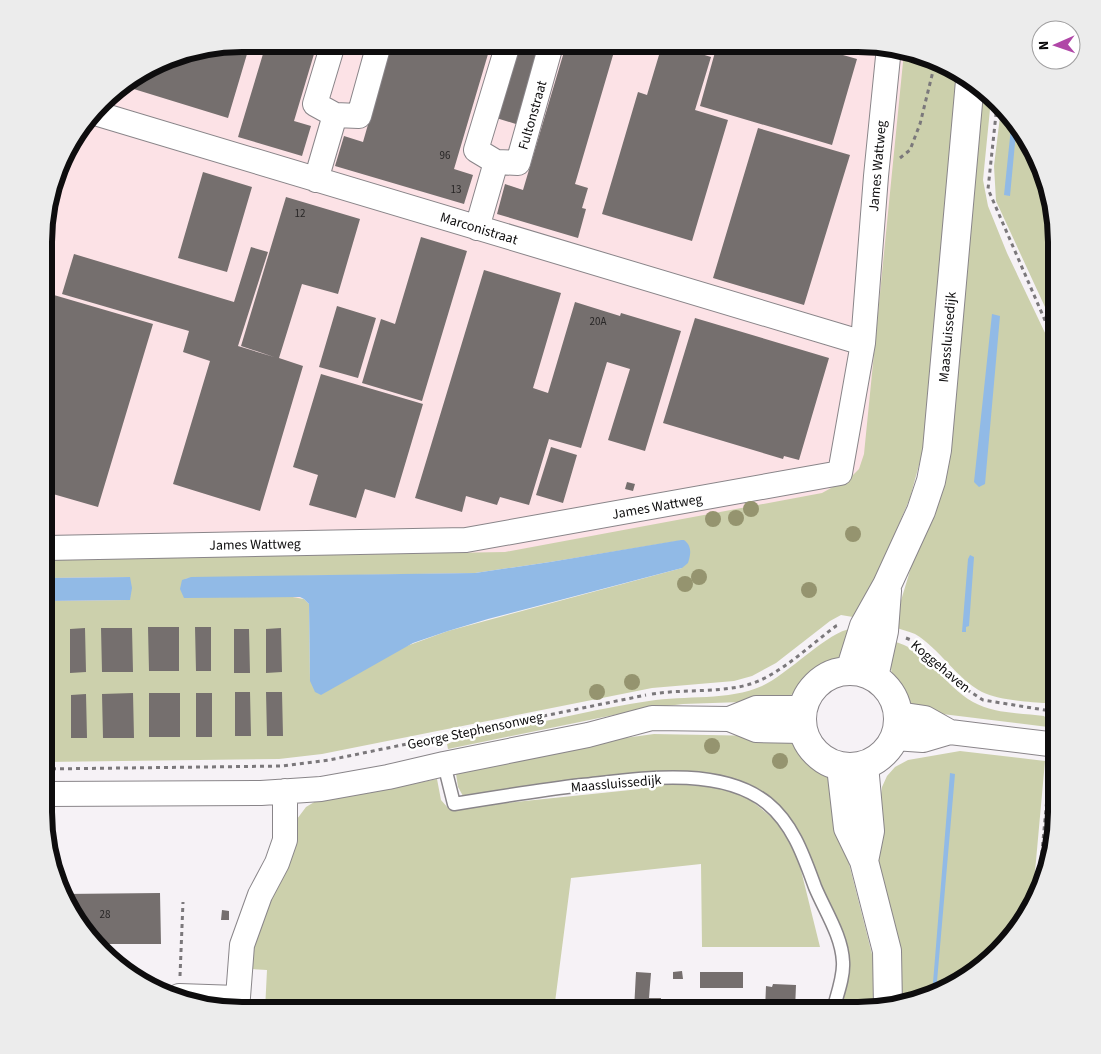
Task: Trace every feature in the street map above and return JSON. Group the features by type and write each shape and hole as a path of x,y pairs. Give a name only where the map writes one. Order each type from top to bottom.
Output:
{"street":[{"path":"331,52 315,104 335,115 359,116 377,52"},
{"path":"477,228 496,162 476,150 506,52"},
{"name":"Fultonstraat","path":"496,162 518,163 549,52"},
{"name":"James Wattweg","path":"52,548 466,540 840,473 863,343 887,55"},
{"name":"Maassluissedijk","path":"862,674 887,585 921,511 931,481 937,450 969,88"},
{"name":"Marconistraat","path":"102,115 863,343"},
{"path":"316,180 335,115"},
{"path":"841,672 862,674 888,689 892,697 896,726 885,752 872,762 852,766 831,764 813,750 807,741 803,719 811,691 824,678 841,672"},
{"name":"George Stephensonweg","path":"52,794 261,793 321,789 388,777 588,735 652,718 729,719 756,708 803,719"},
{"path":"896,726 923,740 950,732 1048,743"},
{"path":"852,766 870,831 864,862 887,951 888,999"},
{"path":"237,1002 242,945 260,895 277,863 284,840 285,791"}],"lane":[{"name":"Maassluissedijk","path":"444,764 454,804 653,777 718,782 743,789 766,803 788,824 807,866 840,946 844,962 835,1002"}],"path":[{"path":"876,176 910,150 920,124 934,68"},
{"path":"996,112 988,189 1048,327"},
{"name":"George Stephensonweg","path":"52,768 282,766 357,755 635,696 748,685 766,677 783,666 836,626 851,622 874,628"},
{"name":"Koggehaven","path":"874,628 911,640 966,688 983,700 1048,711"},
{"path":"1042,862 1048,806"},
{"path":"179,990 183,902"}],"shaded area":[{"path":"242,52 859,52 896,56 917,62 873,478 817,523 52,634 52,242 56,205 72,158 84,137 100,117 137,84 170,67 193,59 218,54"}],"green space":[{"path":"903,58 931,67 958,80 925,443 910,498 859,618 841,615 830,621 776,663 752,676 734,681 652,688 322,754 279,759 52,762 52,601 130,600 130,577 52,578 52,560 505,552 822,493 851,477 859,469 864,454","holes":["684,540 682,568 448,631 310,681 309,604 304,599 185,578 475,573"]},
{"path":"979,96 990,106 983,180 988,206 1007,253 1048,339 1048,703 1005,699 982,692 964,679 924,640 915,634 893,627 912,564 933,515"},
{"path":"1000,116 1017,137 1029,158 1045,205 1048,230 1048,314 996,201 994,166"},
{"path":"851,629 839,662 817,674 801,689 786,698 771,701 683,704 643,709 448,749 447,744 452,742 600,710 663,699 721,696 749,691 784,673 832,637 842,631"},
{"path":"892,641 904,645 925,659 953,687 973,702 999,711 1044,716 1048,720 1048,727 926,712 915,706 899,692 892,675"},
{"path":"654,734 762,736 791,740 830,779 840,828 873,958 874,1001 842,1002 848,969 807,847 794,824 775,805 726,779 463,796 458,787 456,774 610,740"},
{"path":"960,751 1045,761 1034,884 1017,917 993,946 964,970 931,987 896,998 875,838 882,787 887,776 895,767 908,760"},
{"path":"437,779 441,800 449,809 640,789 647,783 706,786 743,794 775,820 797,854 820,947 702,947 701,864 571,878 555,1002 265,1002 267,970 251,969 255,939 268,903 277,889 288,859 293,828 297,819 306,807 316,801"}],"water":[{"path":"1011,129 1016,135 1010,196 1004,195"},
{"path":"992,314 1000,316 985,484 979,487 974,482"},
{"path":"681,540 687,542 690,550 688,563 682,568 488,619 413,643 321,695 315,692 310,681 309,604 304,599 300,597 184,598 180,589 182,580 191,577 475,573"},
{"path":"970,555 974,557 969,626 966,627 966,632 962,632 968,559"},
{"path":"130,577 132,588 130,600 52,601 52,578"},
{"path":"950,773 955,774 937,985 933,986"}],"building":[{"path":"248,52 228,118 132,88 158,72 193,59 218,54"},
{"path":"264,52 315,52 294,121 311,126 302,156 238,137"},
{"path":"389,52 489,52 454,169 473,175 464,204 335,166 344,136 363,142"},
{"path":"512,52 540,52 519,125 493,117"},
{"path":"564,52 614,52 575,184 588,188 582,208 586,209 578,238 497,214 505,184 523,190"},
{"path":"660,52 695,52 711,57 695,110 728,120 692,241 602,214 638,92 647,95"},
{"path":"715,52 836,52 857,59 832,145 700,106"},
{"path":"758,128 850,155 804,305 713,278"},
{"path":"203,172 252,187 227,272 178,258"},
{"path":"286,197 360,219 338,294 302,284 279,358 303,366 260,511 173,484 210,361 183,352 189,331 62,294 74,254 234,302 251,247 268,252 238,346 274,357 241,346"},
{"path":"421,237 467,251 422,401 362,383 381,319 395,324"},
{"path":"484,270 561,293 533,388 548,393 575,302 620,316 621,313 681,331 645,451 608,440 630,369 607,362 581,448 549,439 529,505 500,497 497,505 466,496 462,512 415,498"},
{"path":"52,294 153,324 98,507 52,494"},
{"path":"337,306 376,318 358,378 319,367"},
{"path":"695,318 829,358 799,460 784,456 783,459 663,423"},
{"path":"321,374 423,404 395,498 365,489 356,518 309,505 318,475 293,467"},
{"path":"551,447 577,455 563,503 536,495"},
{"path":"627,482 635,484 633,491 625,489"},
{"path":"148,627 179,627 179,671 149,671"},
{"path":"195,627 211,627 211,671 196,671"},
{"path":"85,628 86,672 70,673 70,629"},
{"path":"101,628 132,628 133,672 102,672"},
{"path":"281,628 282,672 266,673 266,629"},
{"path":"234,629 249,629 250,673 234,673"},
{"path":"235,692 250,692 251,736 235,736"},
{"path":"266,692 282,692 283,736 267,736"},
{"path":"133,693 134,738 103,738 102,694"},
{"path":"149,693 180,693 180,737 149,737"},
{"path":"196,693 212,693 212,737 196,737"},
{"path":"86,694 87,738 71,738 71,695"},
{"path":"160,893 161,944 106,944 84,917 71,894"},
{"path":"222,910 229,911 229,920 221,920"},
{"path":"682,971 683,979 673,979 673,972"},
{"path":"636,972 651,973 649,998 661,998 661,1002 634,1002"},
{"path":"700,972 743,972 743,988 700,988"},
{"path":"773,984 796,985 795,1002 765,1002 766,986 772,987"}]}
